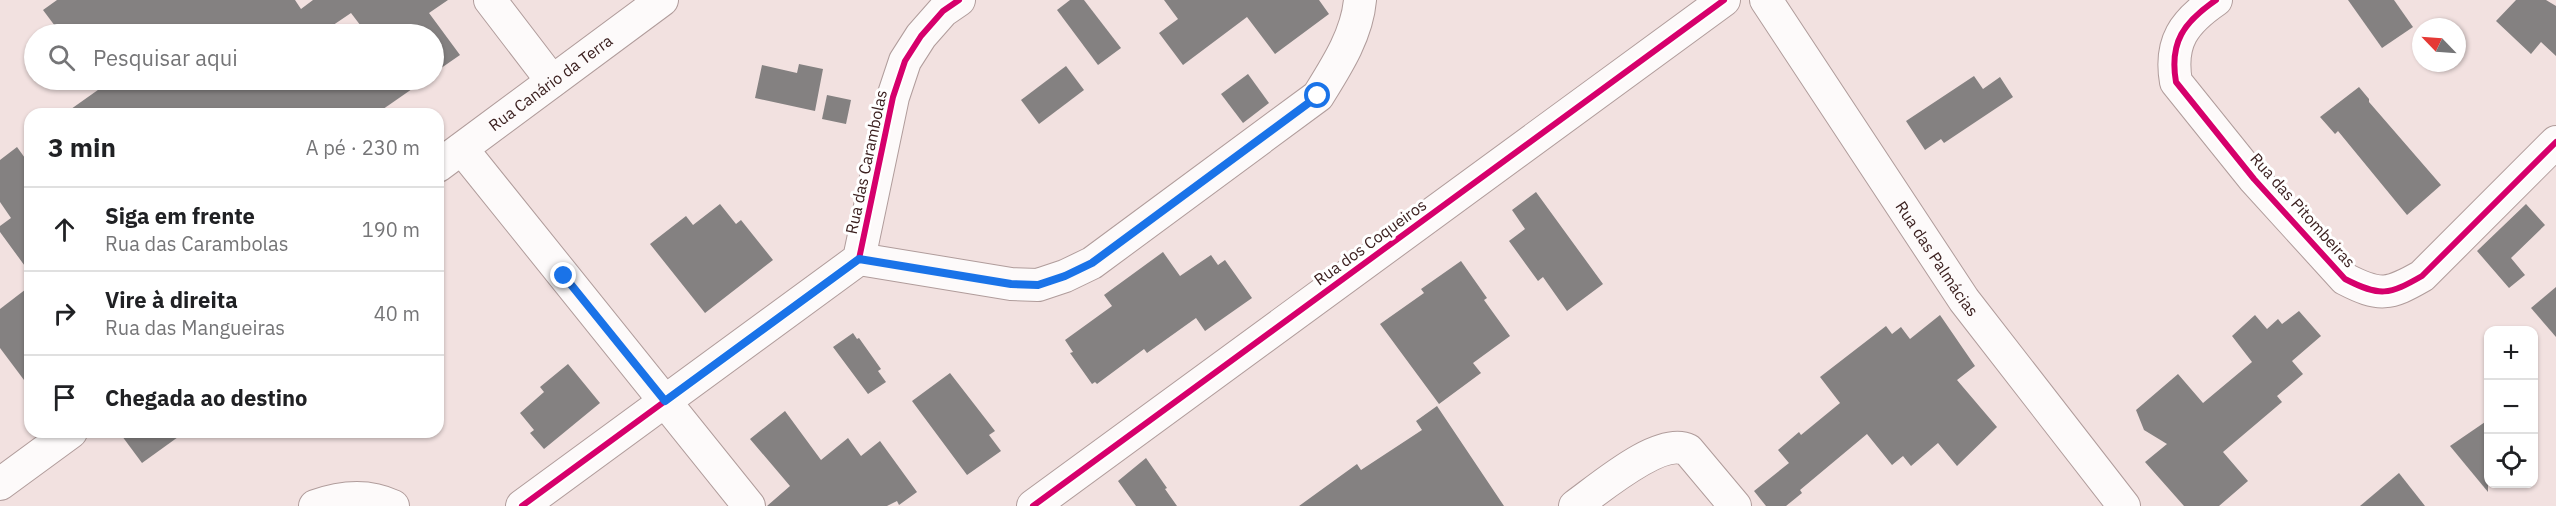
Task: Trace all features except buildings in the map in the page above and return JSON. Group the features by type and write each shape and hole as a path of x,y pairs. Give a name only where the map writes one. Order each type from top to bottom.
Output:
{"street":[{"path":"490,0 552,81"},
{"name":"Rua Canário da Terra","path":"450,157 662,0"},
{"name":"Rua das Carambolas","path":"522,506 859,259 893,97 905,60 921,36 943,11 959,0"},
{"name":"Rua das Carambolas","path":"859,259 1011,284 1038,285 1092,263 1318,96 1338,63 1349,39 1360,0"},
{"name":"Rua dos Coqueiros","path":"1033,506 1724,0"},
{"name":"Rua das Palmácias","path":"1766,0 1964,300 2124,506"},
{"name":"Rua das Pitombeiras","path":"2216,0 2186,24 2177,43 2173,62 2176,82 2254,179 2345,279 2359,286 2381,291 2396,291 2422,276 2556,142"},
{"path":"450,157 665,401 749,506"},
{"path":"0,484 63,438"},
{"path":"1575,506 1653,452 1672,446 1688,450 1735,506"},
{"path":"315,506 330,500 359,498 381,501 393,506"}],"cycle path":[{"path":"522,506 859,259 893,97 905,61 921,36 943,11 959,0"},
{"path":"1033,506 1724,0"},
{"path":"2216,0 2195,16 2181,34 2175,55 2176,82 2254,179 2345,279 2357,285 2376,291 2392,290 2422,276 2556,142"}],"route":[{"path":"564,276 665,401 859,259 1011,284 1038,285 1065,276 1092,263 1318,96"}]}
